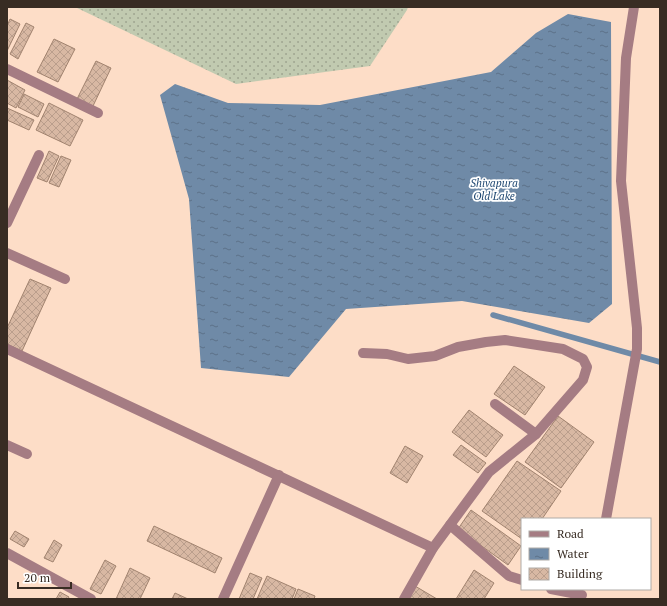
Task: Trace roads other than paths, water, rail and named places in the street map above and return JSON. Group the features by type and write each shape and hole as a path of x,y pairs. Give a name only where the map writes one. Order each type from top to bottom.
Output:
{"street":[{"path":"606,518 637,349 637,328 621,181 626,58 634,7"},
{"path":"7,69 98,113"},
{"path":"7,223 39,155"},
{"path":"7,253 65,279"},
{"path":"363,353 387,354 408,359 435,356 458,347 505,340 563,349 582,359 587,367 583,380 536,434 489,472 433,548 404,599"},
{"path":"7,349 433,548"},
{"path":"495,404 536,434"},
{"path":"7,445 27,454"},
{"path":"223,599 279,476"},
{"path":"450,525 509,576 521,580"},
{"path":"7,553 91,599"},
{"path":"557,590 582,594"}],"water":[{"name":"Shivapura Old Lake","path":"568,14 611,22 612,304 589,323 462,301 346,309 289,377 201,368 189,199 160,95 175,84 228,103 320,105 491,72 536,33"}],"waterway":[{"path":"493,315 660,362"}]}
